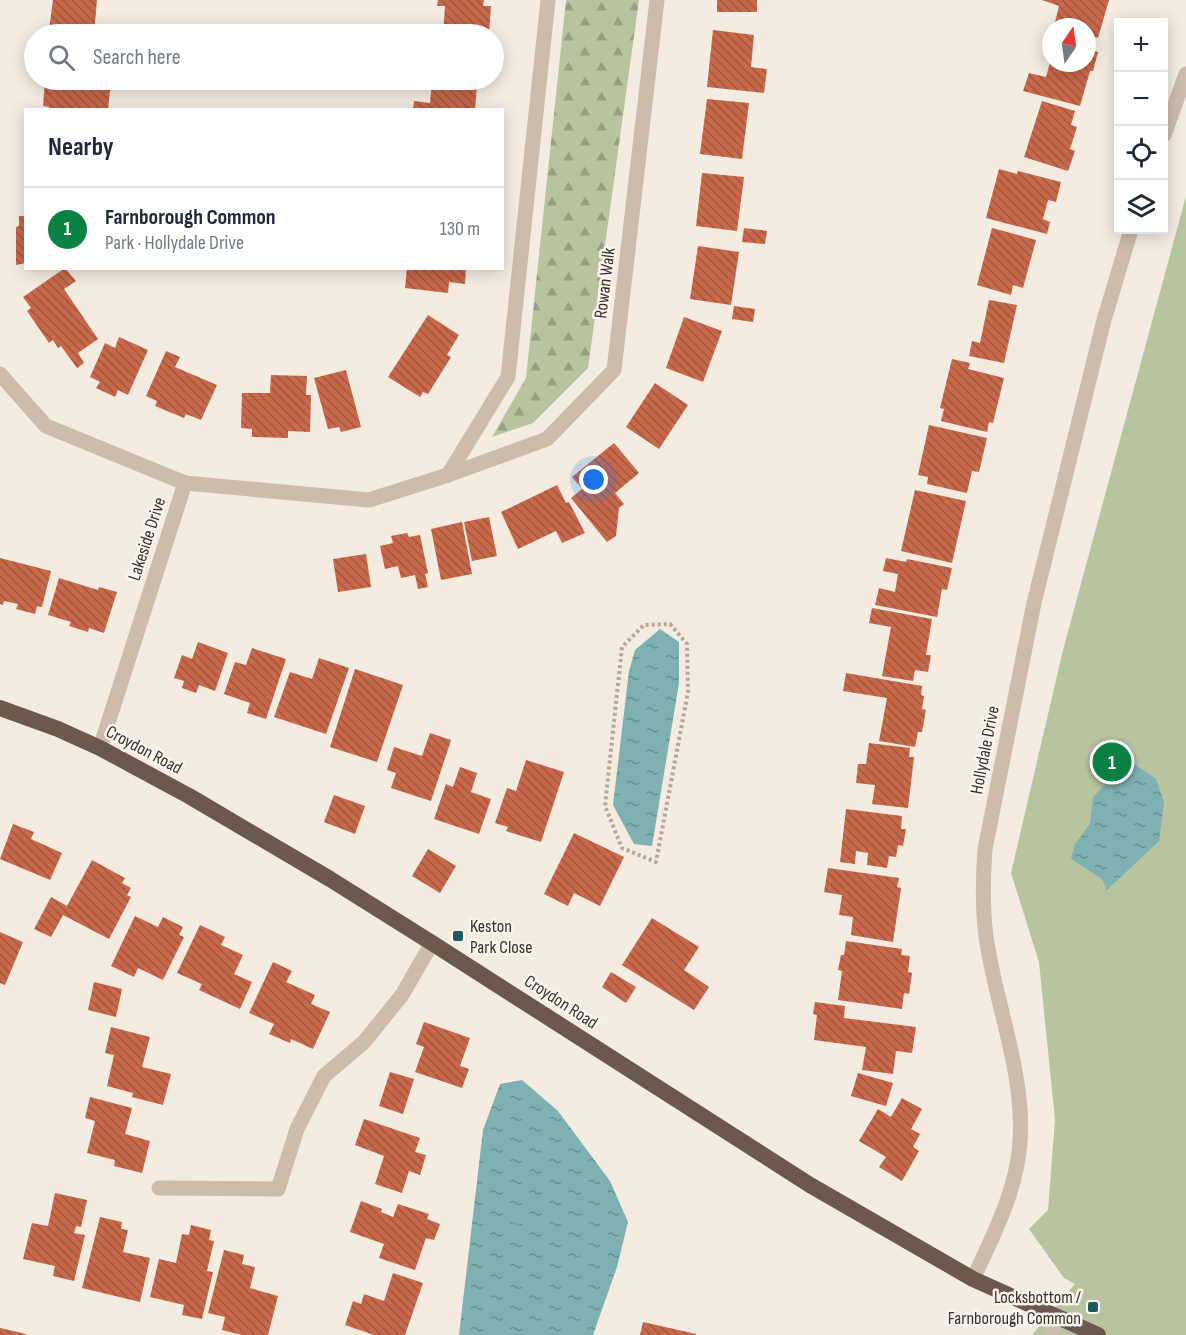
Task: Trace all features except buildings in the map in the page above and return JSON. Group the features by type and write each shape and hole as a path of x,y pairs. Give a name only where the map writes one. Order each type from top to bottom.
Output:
{"highway":[{"name":"Croydon Road","path":"0,708 58,729 100,748 232,821 432,943 810,1185 973,1279 1098,1335"}],"street":[{"path":"448,476 508,377 548,0"},
{"name":"Rowan Walk","path":"185,483 369,500 448,476 547,440 614,370 657,0"},
{"path":"1167,126 1186,74"},
{"name":"Hollydale Drive","path":"973,1279 1005,1207 1016,1169 1020,1142 1020,1102 986,936 982,887 985,849 1034,603 1104,320 1130,234"},
{"name":"Lakeside Drive","path":"0,374 46,426 185,483 100,748"},
{"path":"159,1188 278,1189 297,1129 324,1076 364,1042 402,994 432,943"},
{"path":"1052,1335 1054,1317"}],"path":[{"path":"670,624 687,644 688,692 657,862 622,848 605,806 622,647 645,625 670,624"}],"green space":[{"path":"566,0 639,0 588,368 533,423 492,437 526,378"},
{"path":"1186,196 1186,1335 1032,1335 1075,1284 1064,1278 1029,1229 1048,1210 1055,1120 1039,962 1011,873 1063,650"}],"water":[{"path":"660,629 679,642 679,683 652,846 634,844 613,805 629,671 635,650"},
{"path":"1129,760 1156,779 1164,802 1159,841 1107,890 1102,879 1071,859 1075,844 1090,824 1093,797"},
{"path":"522,1080 558,1111 610,1181 628,1222 617,1267 593,1335 459,1335 483,1130 500,1084"}],"place":[{"name":"Farnborough Common","path":"1112,762"},
{"name":"Keston Park Close","path":"458,936"},
{"name":"Locksbottom / Farnborough Common","path":"1093,1307"}]}
